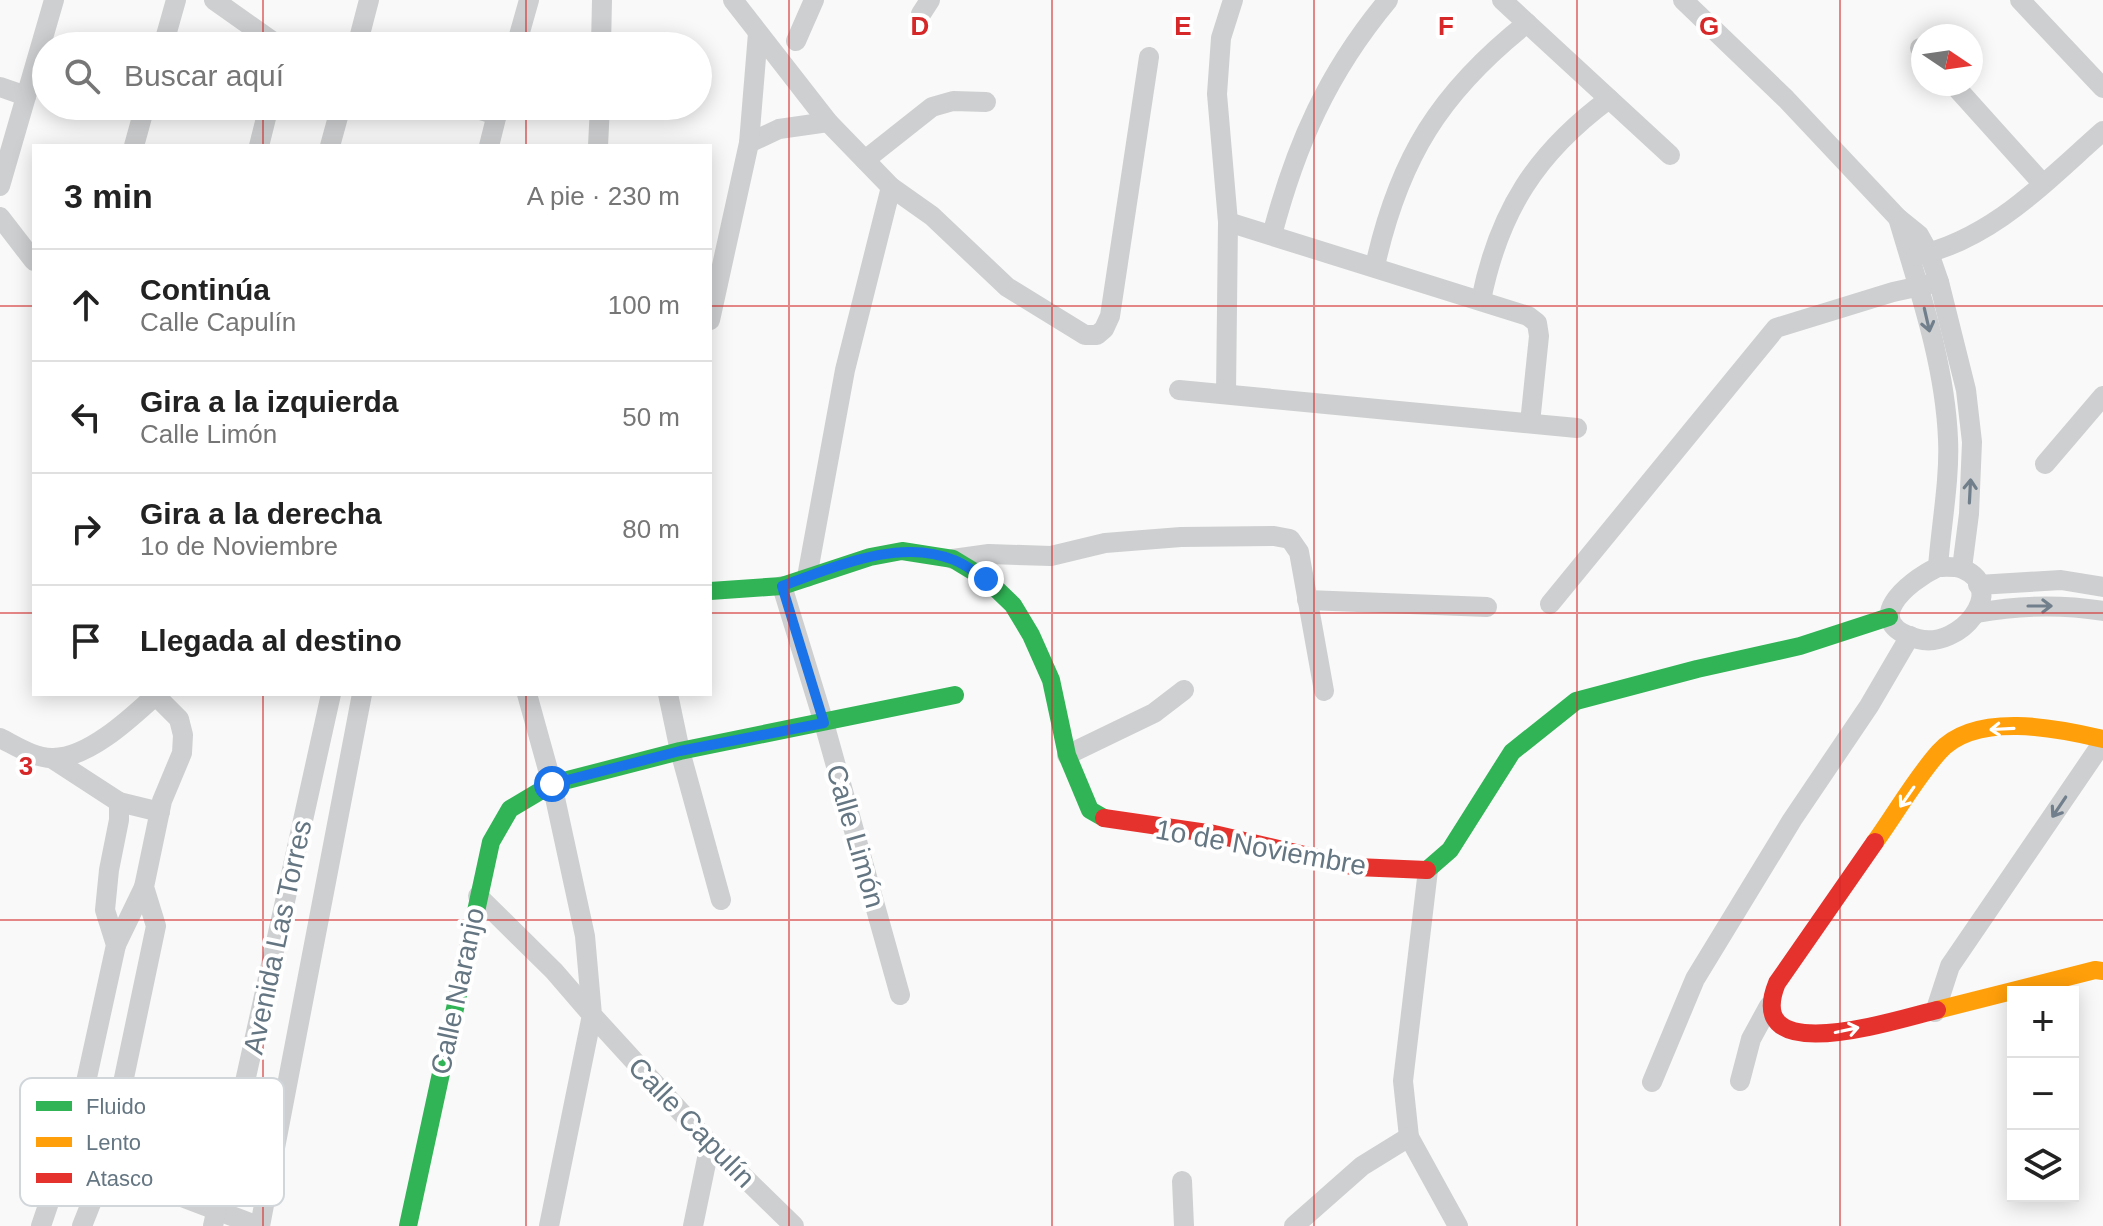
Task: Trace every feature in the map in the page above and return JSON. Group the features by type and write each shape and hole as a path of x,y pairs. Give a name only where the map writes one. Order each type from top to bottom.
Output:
{"street":[{"path":"45,32 54,0"},
{"path":"167,32 176,0"},
{"path":"214,0 259,32"},
{"path":"361,32 369,0"},
{"path":"520,32 529,0"},
{"path":"601,32 602,0"},
{"path":"733,0 828,122 891,187 932,216 1007,287 1085,335 1097,335 1110,316 1149,57"},
{"path":"796,41 814,0"},
{"path":"1226,394 1228,222 1217,94 1221,38 1233,0"},
{"path":"1272,235 1287,179 1307,126 1333,76 1364,28 1388,0"},
{"path":"1502,0 1670,155"},
{"path":"1683,0 1786,99 1898,218 1920,255 1966,390 1972,442 1969,514 1962,568"},
{"path":"2020,0 2103,88"},
{"path":"1375,266 1384,225 1398,186 1430,124 1464,79 1494,49 1527,23"},
{"path":"712,310 749,143 758,33"},
{"path":"0,186 32,75"},
{"path":"0,87 26,96"},
{"path":"1964,96 2043,184"},
{"path":"1481,300 1499,232 1533,171 1581,120 1609,99"},
{"path":"865,160 932,107 953,101 986,102"},
{"path":"135,144 141,120"},
{"path":"260,144 266,120"},
{"path":"331,144 337,120"},
{"path":"490,144 496,120"},
{"path":"598,144 599,120"},
{"path":"749,143 779,129 828,122"},
{"path":"1920,255 1974,235 2008,215 2103,131"},
{"path":"807,577 845,370 891,187"},
{"path":"0,217 32,258"},
{"path":"1228,222 1528,316 1537,323 1539,336 1530,423"},
{"path":"1929,284 1948,440 1938,567"},
{"path":"1550,604 1776,328 1929,284"},
{"path":"1179,390 1577,428"},
{"path":"2045,464 2103,396"},
{"path":"1948,440 1972,442"},
{"path":"953,559 989,554 1051,556 1105,543 1181,537 1274,536 1290,539 1299,552 1324,691"},
{"name":"1o de Noviembre","path":"712,591 782,586 870,557 902,551 953,559 986,579 1013,605 1031,635 1051,680 1067,755 1090,810 1109,821 1214,834 1356,867 1428,870"},
{"path":"1938,567 1962,568 1978,585 1980,599 1977,613 1964,628 1946,638 1924,640 1901,634 1893,627 1889,617 1892,604 1918,576 1938,567"},
{"path":"1978,585 2061,580 2103,587"},
{"name":"Calle Limón","path":"782,586 900,995"},
{"path":"1307,600 1487,607"},
{"path":"1977,613 2018,606 2057,605 2103,611"},
{"path":"1458,1226 1409,1137 1403,1081 1428,870 1450,850 1512,752 1576,701 1683,672 1800,646 1889,617"},
{"path":"1652,1082 1695,979 1792,820 1869,706 1910,636"},
{"path":"1067,755 1154,713 1184,690"},
{"path":"552,784 680,751 955,695"},
{"path":"53,759 71,756 94,746 155,696"},
{"path":"87,1078 116,945 144,887 162,801 179,765 183,735 179,719 157,696"},
{"name":"Avenida Las Torres","path":"246,1078 331,696"},
{"name":"Avenida Las Torres","path":"284,1096 362,696"},
{"path":"528,696 552,784 585,936 592,1009 549,1226"},
{"path":"668,696 680,751 721,900"},
{"path":"1740,1081 1751,1039 1769,1006 1777,983 1939,751 1957,737 1980,730 2007,728 2066,730 2103,741 1950,966 1935,1012"},
{"path":"0,738 32,754 53,759 119,802 160,812"},
{"name":"Calle Naranjo","path":"408,1226 491,842 510,809 552,784"},
{"path":"116,945 105,910 119,802"},
{"path":"296,852 334,836"},
{"path":"124,1078 156,926 144,887"},
{"name":"Calle Capulín","path":"478,896 592,1009 710,1144 794,1226"},
{"path":"1769,1006 1774,1019 1782,1027 1802,1034 1828,1033 1935,1012 2100,965"},
{"path":"1294,1226 1362,1166 1409,1137"},
{"path":"693,1226 710,1144"},
{"path":"1182,1181 1184,1226"},
{"path":"41,1226 48,1206"},
{"path":"82,1226 90,1206"},
{"path":"189,1206 215,1218 259,1226"},
{"name":"Avenida Las Torres","path":"259,1226 263,1206"}],"traffic: fast":[{"path":"712,591 782,586 870,557 902,551 953,559 986,579 1013,605 1031,635 1051,680 1067,755 1090,810 1104,818"},
{"path":"1427,870 1450,850 1512,752 1576,701 1800,646 1889,617"},
{"path":"408,1226 491,842 510,809 552,784 680,751 955,695"}],"traffic: slow":[{"path":"1875,842 1930,762 1954,739 1973,731 2017,726 2040,727 2103,739"},
{"path":"1937,1010 2095,970 2103,971"}],"traffic: jam":[{"path":"1104,818 1214,834 1356,867 1427,870"},
{"path":"1875,842 1777,983 1772,1010 1782,1026 1802,1033 1861,1028 1937,1010"}],"route":[{"path":"552,784 680,751 824,723 782,586 870,557 902,551 953,559 986,579"}]}
